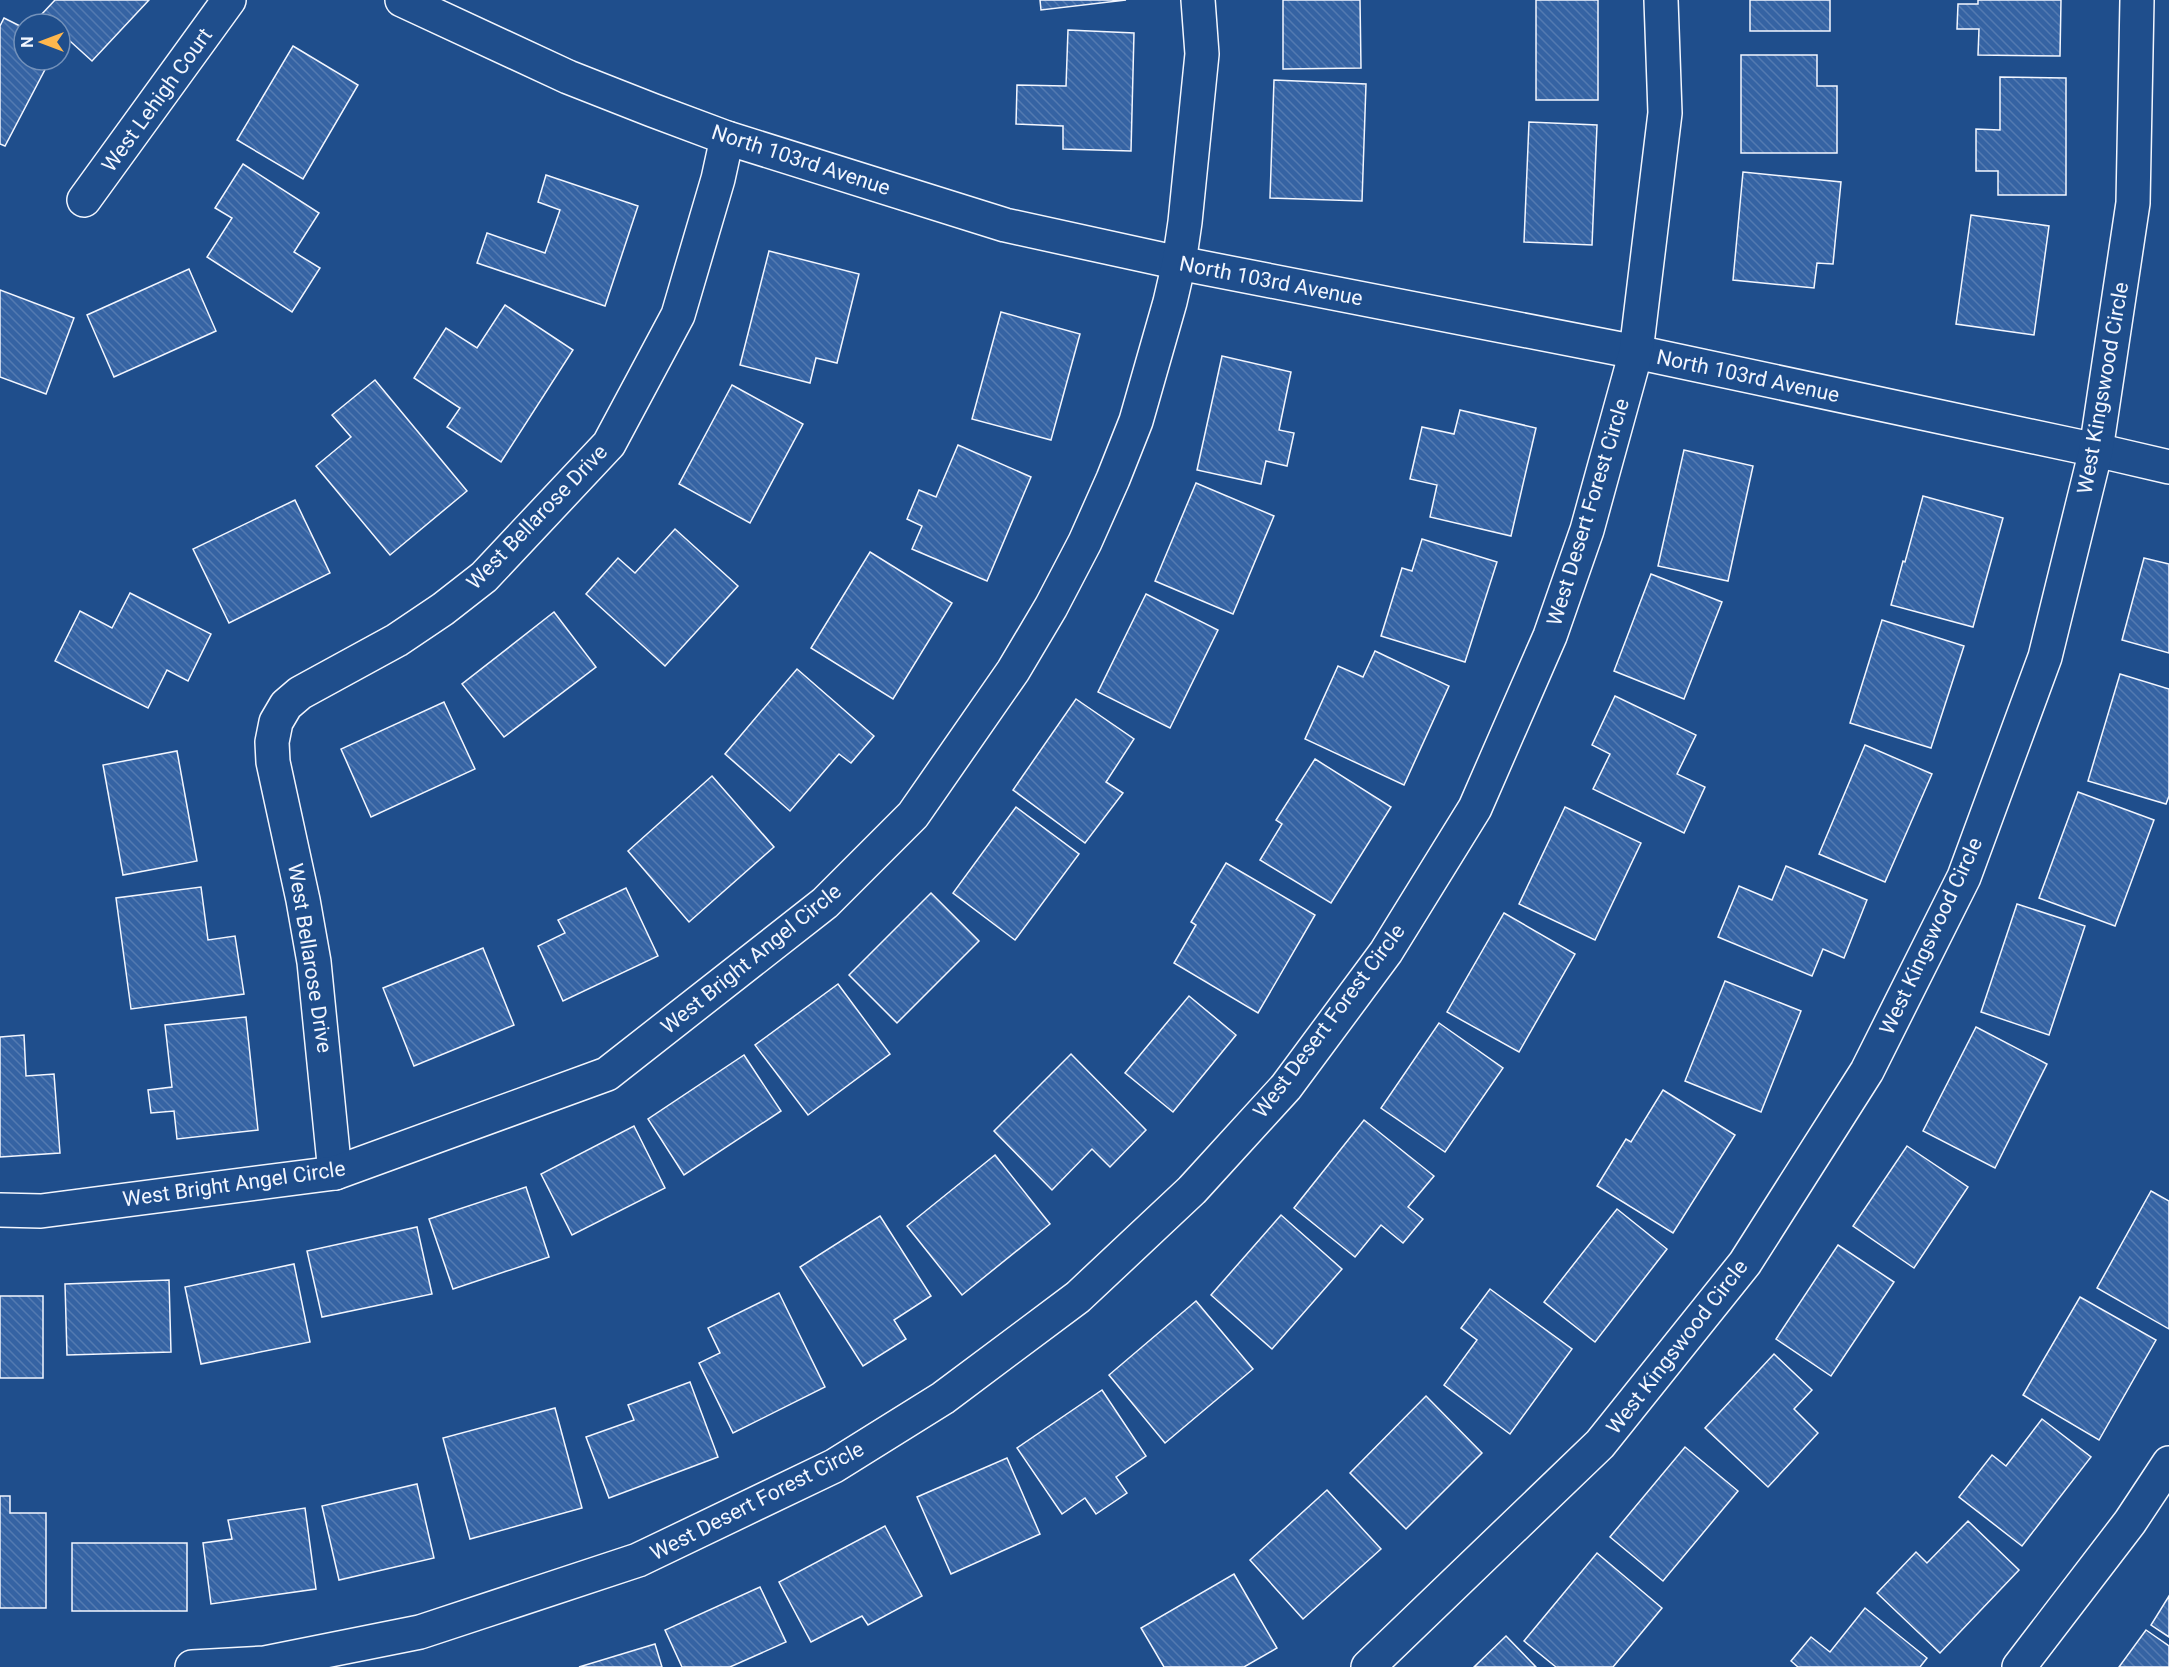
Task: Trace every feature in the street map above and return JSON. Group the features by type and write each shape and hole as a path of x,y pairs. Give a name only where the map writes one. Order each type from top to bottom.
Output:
{"street":[{"name":"West Lehigh Court","path":"84,200 229,0"},
{"name":"North 103rd Avenue","path":"402,0 568,77 727,138 1005,225 1179,263 1636,352 2169,467"},
{"name":"West Bright Angel Circle","path":"0,1210 41,1211 336,1173 607,1074 825,903 913,815 1013,672 1051,607 1085,542 1136,421 1179,263 1202,54 1198,0"},
{"name":"West Desert Forest Circle","path":"192,1667 265,1663 420,1632 638,1560 834,1466 943,1398 1078,1297 1192,1190 1286,1087 1386,952 1475,808 1550,636 1587,530 1636,352 1665,113 1661,0"},
{"name":"West Kingswood Circle","path":"1368,1667 1600,1444 1745,1263 1867,1071 1964,877 2041,668 2096,450 2133,203 2137,0"},
{"name":"West Bellarose Drive","path":"336,1173 314,962 273,762 272,742 276,722 286,705 300,693 397,640 443,609 484,577 609,444 678,315 718,179 727,138"},
{"path":"2019,1667 2123,1531 2169,1463"}],"building":[{"path":"55,0 149,0 92,61 72,43 72,12 44,12"},
{"path":"1040,0 1126,0 1041,10"},
{"path":"1283,0 1360,0 1361,68 1283,69"},
{"path":"1536,0 1598,0 1598,100 1536,100"},
{"path":"1750,0 1830,0 1830,31 1750,31"},
{"path":"1978,0 2061,0 2060,56 1978,55 1979,29 1957,29 1958,4 1978,4"},
{"path":"4,18 12,22 12,72 44,72 5,146 0,144 0,26"},
{"path":"1068,30 1134,33 1131,151 1063,149 1063,126 1016,124 1017,85 1066,86"},
{"path":"293,46 358,85 303,179 237,140"},
{"path":"1741,55 1817,55 1817,86 1837,86 1837,153 1741,153"},
{"path":"2000,77 2066,78 2066,195 1998,195 1998,171 1976,171 1976,129 2000,130"},
{"path":"1274,80 1366,84 1362,201 1270,198"},
{"path":"1529,122 1597,125 1592,245 1524,242"},
{"path":"243,164 319,213 294,252 320,268 292,312 207,257 232,218 215,208"},
{"path":"1743,172 1841,182 1833,264 1817,263 1814,288 1733,280"},
{"path":"546,175 638,206 605,306 477,263 487,233 545,253 560,210 538,202"},
{"path":"1971,215 2049,226 2034,335 1956,324"},
{"path":"769,251 859,274 837,363 816,358 810,383 740,365"},
{"path":"189,269 216,331 114,377 87,315"},
{"path":"0,290 74,318 46,394 0,377"},
{"path":"505,305 573,350 501,462 447,427 460,408 414,378 446,328 477,348"},
{"path":"1001,312 1080,334 1051,440 972,419"},
{"path":"1222,356 1291,372 1279,430 1294,433 1287,466 1266,461 1261,484 1197,470"},
{"path":"375,380 467,491 390,555 316,466 351,437 332,415"},
{"path":"732,385 803,424 750,523 679,484"},
{"path":"1460,410 1536,428 1511,536 1430,517 1437,485 1410,479 1422,427 1454,434"},
{"path":"958,445 1031,477 987,581 912,549 922,526 907,519 919,490 936,497"},
{"path":"1684,450 1753,466 1728,581 1658,566"},
{"path":"1196,483 1274,516 1233,614 1155,581"},
{"path":"1923,496 2003,518 1973,627 1891,605"},
{"path":"295,500 330,573 229,623 193,549"},
{"path":"675,529 738,586 665,666 586,594 618,558 635,573"},
{"path":"1422,539 1497,562 1465,662 1381,636 1402,568 1412,571"},
{"path":"870,552 952,603 893,699 811,648"},
{"path":"2144,558 2169,564 2169,653 2122,640"},
{"path":"1651,574 1722,602 1684,699 1614,671"},
{"path":"130,593 211,634 188,681 167,670 148,708 55,661 80,611 112,628"},
{"path":"1146,594 1218,630 1170,728 1098,692"},
{"path":"554,612 596,667 504,737 462,684"},
{"path":"1882,620 1964,646 1931,748 1850,723"},
{"path":"1375,651 1449,686 1404,785 1305,739 1338,666 1363,677"},
{"path":"797,669 874,736 851,763 839,754 790,811 725,754"},
{"path":"2120,674 2169,689 2169,796 2166,804 2088,781"},
{"path":"1615,696 1696,735 1677,774 1705,787 1684,833 1593,789 1610,754 1592,745"},
{"path":"1076,699 1134,739 1106,782 1123,793 1085,843 1013,790"},
{"path":"444,702 475,769 371,817 341,749"},
{"path":"1865,745 1932,774 1885,882 1819,854"},
{"path":"177,751 197,861 123,875 103,765"},
{"path":"1315,759 1391,807 1331,903 1260,860 1282,824 1276,820"},
{"path":"712,776 774,847 689,922 628,851"},
{"path":"2078,792 2154,820 2115,926 2039,898"},
{"path":"1016,807 1079,854 1015,940 953,893"},
{"path":"1565,807 1641,843 1595,940 1519,904"},
{"path":"1226,863 1315,915 1258,1013 1174,963 1196,925 1191,922"},
{"path":"1786,866 1867,900 1844,958 1823,949 1812,976 1718,937 1739,886 1772,900"},
{"path":"201,887 208,940 235,936 244,994 131,1009 116,898"},
{"path":"626,888 658,956 563,1001 538,946 565,933 558,920"},
{"path":"931,893 979,941 897,1023 849,975"},
{"path":"2017,904 2085,926 2049,1035 1981,1012"},
{"path":"1504,913 1575,954 1519,1052 1447,1012"},
{"path":"483,948 514,1025 414,1066 383,988"},
{"path":"1725,981 1801,1011 1761,1112 1685,1081"},
{"path":"838,984 890,1054 808,1115 755,1045"},
{"path":"1189,996 1236,1035 1173,1112 1125,1073"},
{"path":"246,1017 258,1130 177,1139 174,1111 151,1113 148,1090 172,1087 165,1025"},
{"path":"1439,1023 1503,1068 1445,1152 1381,1108"},
{"path":"1976,1027 2047,1064 1995,1168 1923,1131"},
{"path":"24,1035 26,1076 54,1074 60,1153 0,1157 0,1037"},
{"path":"1071,1054 1146,1130 1110,1167 1092,1149 1052,1190 994,1131"},
{"path":"744,1055 781,1111 684,1175 648,1119"},
{"path":"1663,1090 1735,1135 1673,1233 1597,1186 1626,1139 1631,1142"},
{"path":"1364,1120 1434,1176 1408,1207 1423,1219 1403,1243 1381,1225 1355,1257 1294,1208"},
{"path":"634,1126 665,1188 572,1235 541,1174"},
{"path":"1907,1146 1968,1187 1914,1268 1853,1226"},
{"path":"995,1155 1050,1224 962,1295 907,1226"},
{"path":"526,1187 549,1257 453,1289 429,1219"},
{"path":"2151,1191 2169,1201 2169,1329 2097,1288"},
{"path":"1617,1209 1667,1249 1595,1342 1544,1302"},
{"path":"1281,1215 1342,1269 1272,1349 1211,1295"},
{"path":"880,1216 931,1296 894,1320 906,1339 863,1366 800,1267"},
{"path":"417,1227 432,1294 322,1317 307,1251"},
{"path":"1838,1245 1894,1282 1831,1376 1776,1339"},
{"path":"294,1264 310,1342 201,1364 185,1287"},
{"path":"169,1280 171,1352 67,1355 65,1284"},
{"path":"1490,1289 1572,1349 1510,1434 1444,1385 1477,1340 1461,1328"},
{"path":"779,1293 825,1387 733,1433 699,1363 720,1353 708,1328"},
{"path":"0,1296 43,1296 43,1378 0,1378"},
{"path":"2080,1297 2156,1340 2099,1440 2023,1395"},
{"path":"1196,1301 1253,1369 1165,1443 1109,1375"},
{"path":"1774,1354 1812,1390 1794,1409 1818,1433 1768,1487 1705,1428"},
{"path":"690,1382 718,1457 609,1498 586,1437 634,1420 628,1405"},
{"path":"1102,1390 1146,1456 1116,1477 1127,1493 1096,1514 1085,1498 1062,1514 1017,1448"},
{"path":"1426,1396 1482,1453 1406,1529 1350,1473"},
{"path":"555,1408 582,1508 470,1539 443,1438"},
{"path":"2042,1419 2091,1457 2022,1546 1959,1497 1992,1455 2006,1466"},
{"path":"1685,1447 1738,1491 1663,1581 1610,1537"},
{"path":"1007,1458 1040,1534 951,1574 917,1497"},
{"path":"417,1484 434,1558 339,1580 322,1506"},
{"path":"1327,1490 1381,1549 1303,1619 1250,1560"},
{"path":"0,1496 10,1496 10,1513 46,1513 46,1608 0,1608"},
{"path":"305,1508 316,1589 211,1604 203,1543 232,1539 228,1520"},
{"path":"1968,1521 2019,1570 1940,1653 1877,1593 1916,1552 1927,1563"},
{"path":"885,1526 922,1596 868,1625 862,1616 811,1642 779,1582"},
{"path":"72,1543 187,1543 187,1611 72,1611"},
{"path":"1597,1553 1662,1608 1613,1667 1556,1667 1524,1641"},
{"path":"1234,1574 1277,1648 1244,1667 1164,1667 1141,1628"},
{"path":"760,1587 786,1642 730,1667 682,1667 665,1630"},
{"path":"2169,1596 2169,1637 2151,1625"},
{"path":"1865,1608 1927,1658 1920,1667 1798,1667 1791,1661 1811,1637 1830,1652"},
{"path":"2146,1630 2169,1646 2169,1667 2119,1667"},
{"path":"1506,1636 1536,1667 1474,1667"},
{"path":"655,1644 662,1667 579,1667"}]}
